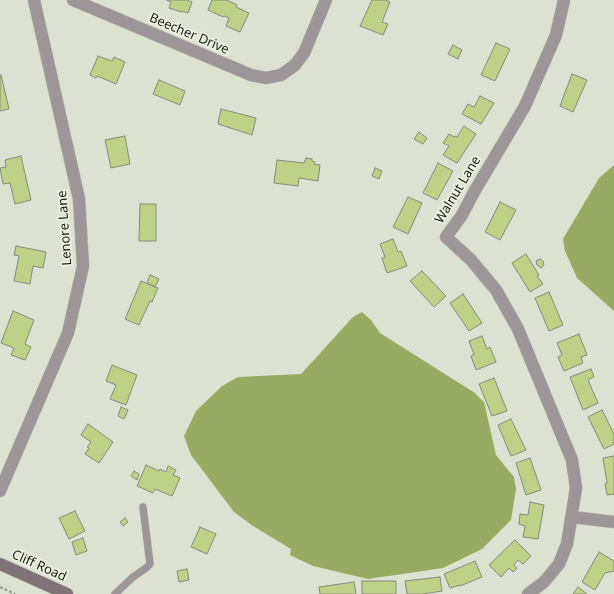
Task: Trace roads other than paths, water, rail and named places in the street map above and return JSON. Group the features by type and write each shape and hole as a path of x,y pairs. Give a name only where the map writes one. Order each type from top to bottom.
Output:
{"main road":[{"name":"Cliff Road","path":"0,564 67,594"}],"street":[{"name":"Lenore Lane","path":"0,491 68,333 83,266 79,199 34,0"},
{"name":"Beecher Drive","path":"73,0 251,75 266,78 281,75 295,65 304,53 326,0"},
{"name":"Walnut Lane","path":"564,0 556,35 525,106 474,192 462,216 446,237 471,260 496,290 518,329 572,460 576,488 572,517"},
{"path":"528,594 544,582 559,564 567,544 572,517 614,522"}],"lane":[{"path":"115,594 150,564 143,508"}]}
